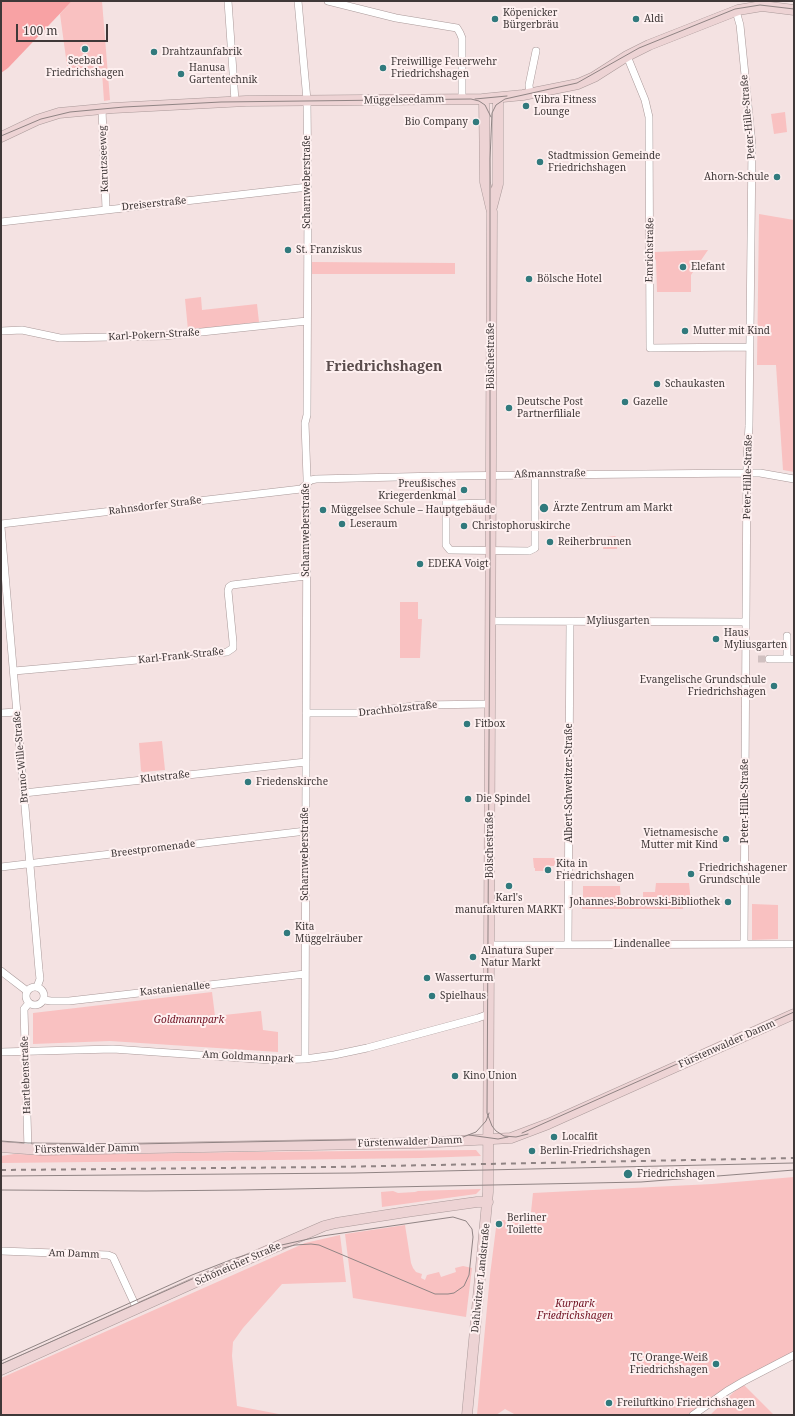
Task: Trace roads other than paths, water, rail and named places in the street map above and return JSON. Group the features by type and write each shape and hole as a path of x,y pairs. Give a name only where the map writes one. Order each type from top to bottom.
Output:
{"main road":[{"name":"Müggelseedamm","path":"1,137 32,122 59,113 102,109 235,101 462,99 498,98 530,94 581,83 649,45 736,10 758,6 794,10"},
{"name":"Bölschestraße","path":"484,98 485,182 492,209"},
{"name":"Bölschestraße","path":"488,1140 492,209 498,184 498,98"},
{"name":"Fürstenwalder Damm","path":"1,1147 28,1150 419,1143 488,1140 513,1137 548,1124 794,1014"},
{"name":"Dahlwitzer Landstraße","path":"467,1415 488,1202 488,1140"},
{"name":"Schöneicher Straße","path":"1,1370 324,1226 406,1212 475,1202 488,1202"}],"street":[{"path":"228,1 235,101"},
{"name":"Scharnweberstraße","path":"298,1 307,100 308,187 307,415 305,423 305,1059"},
{"path":"328,1 396,18 456,28 462,38 462,99"},
{"name":"Peter-Hille-Straße","path":"736,10 740,25 752,145 747,473 744,944"},
{"path":"530,94 529,85 536,51"},
{"name":"Emrichstraße","path":"627,56 645,100 649,117 650,348 749,347"},
{"name":"Karutzseeweg","path":"102,109 106,209"},
{"name":"Dreiserstraße","path":"1,222 308,187"},
{"name":"Karl-Pokern-Straße","path":"1,331 22,330 60,338 163,336 307,321"},
{"name":"Aßmannstraße","path":"306,484 311,480 316,479 535,474 760,473 794,479"},
{"path":"446,476 446,545 450,550 529,551 535,548 535,474"},
{"name":"Rahnsdorfer Straße","path":"1,526 301,489 306,484"},
{"path":"447,504 491,503"},
{"name":"Bruno-Wille-Straße","path":"1,526 40,979 37,987"},
{"name":"Karl-Frank-Straße","path":"14,671 227,652 233,648 228,591 232,585 306,576"},
{"name":"Myliusgarten","path":"491,621 570,622 581,620 746,622"},
{"name":"Albert-Schweitzer-Straße","path":"568,944 570,622"},
{"path":"769,659 791,659 787,636"},
{"name":"Drachholzstraße","path":"306,713 350,713 421,705 491,704"},
{"path":"1,713 17,712"},
{"name":"Klutstraße","path":"24,793 306,762"},
{"name":"Breestpromenade","path":"1,867 306,831"},
{"name":"Lindenallee","path":"490,944 794,944"},
{"path":"1,971 27,991"},
{"name":"Kastanienallee","path":"44,1000 69,1001 305,974"},
{"path":"32,987 37,987 44,991 44,1000 42,1003 33,1005 26,999 27,991 32,987"},
{"name":"Hartlebenstraße","path":"28,1150 24,1009 29,1003"},
{"name":"Am Goldmannpark","path":"1,1052 112,1049 271,1060 305,1059 367,1048 489,1014"},
{"name":"Am Damm","path":"1,1251 108,1255 113,1257 137,1309"},
{"path":"693,1415 727,1391 794,1355"}],"tunnel":[{"path":"758,659 769,659"}],"tram line":[{"path":"528,1134 516,1137 504,1136 496,1131 492,1126 487,1113 490,566 490,159 492,113 496,105 505,99 577,83 639,48 735,9 760,5 794,9"},
{"path":"475,99 507,96"},
{"path":"1,136 41,119 70,112 124,107 221,102 471,99 479,101 485,105 491,117"},
{"path":"522,1133 794,1012"},
{"path":"1,1141 28,1143 133,1144 452,1138 463,1137 476,1132 486,1121 489,1113"},
{"path":"469,1135 498,1139 508,1137"},
{"path":"1,1176 354,1173 794,1163"},
{"path":"1,1190 242,1190 641,1182 794,1170"},
{"path":"1,1361 192,1275 233,1259 268,1248 322,1236 453,1217 466,1221 472,1229 473,1237 469,1275 464,1286 454,1293 435,1294 319,1245 295,1245 240,1259 1,1364"}],"railway":[{"path":"1,1170 332,1167 794,1158"}],"place":[{"name":"Köpenicker Bürgerbräu","path":"495,19"},
{"name":"Aldi","path":"636,19"},
{"name":"Seebad Friedrichshagen","path":"85,49"},
{"name":"Drahtzaunfabrik","path":"154,52"},
{"name":"Freiwillige Feuerwehr Friedrichshagen","path":"383,68"},
{"name":"Hanusa Gartentechnik","path":"181,74"},
{"name":"Vibra Fitness Lounge","path":"526,106"},
{"name":"Bio Company","path":"476,122"},
{"name":"Stadtmission Gemeinde Friedrichshagen","path":"540,162"},
{"name":"Ahorn-Schule","path":"777,177"},
{"name":"St. Franziskus","path":"288,250"},
{"name":"Elefant","path":"683,267"},
{"name":"Bölsche Hotel","path":"529,279"},
{"name":"Mutter mit Kind","path":"685,331"},
{"name":"Schaukasten","path":"657,384"},
{"name":"Gazelle","path":"625,402"},
{"name":"Deutsche Post Partnerfiliale","path":"509,408"},
{"name":"Preußisches Kriegerdenkmal","path":"464,490"},
{"name":"Ärzte Zentrum am Markt","path":"544,508"},
{"name":"Müggelsee Schule – Hauptgebäude","path":"323,510"},
{"name":"Leseraum","path":"342,524"},
{"name":"Christophoruskirche","path":"464,526"},
{"name":"Reiherbrunnen","path":"550,542"},
{"name":"EDEKA Voigt","path":"420,564"},
{"name":"Haus Myliusgarten","path":"716,639"},
{"name":"Evangelische Grundschule Friedrichshagen","path":"774,686"},
{"name":"Fitbox","path":"467,724"},
{"name":"Friedenskirche","path":"248,782"},
{"name":"Die Spindel","path":"468,799"},
{"name":"Vietnamesische Mutter mit Kind","path":"726,839"},
{"name":"Kita in Friedrichshagen","path":"548,870"},
{"name":"Friedrichshagener Grundschule","path":"691,874"},
{"name":"Karl's manufakturen MARKT","path":"509,886"},
{"name":"Johannes-Bobrowski-Bibliothek","path":"728,902"},
{"name":"Kita Müggelräuber","path":"287,933"},
{"name":"Alnatura Super Natur Markt","path":"473,957"},
{"name":"Wasserturm","path":"427,978"},
{"name":"Spielhaus","path":"432,996"},
{"name":"Kino Union","path":"455,1076"},
{"name":"Localfit","path":"554,1137"},
{"name":"Berlin-Friedrichshagen","path":"532,1151"},
{"name":"Friedrichshagen","path":"628,1174"},
{"name":"Berliner Toilette","path":"499,1224"},
{"name":"TC Orange-Weiß Friedrichshagen","path":"716,1364"},
{"name":"Freiluftkino Friedrichshagen","path":"609,1403"}],"district":[{"name":"Friedrichshagen","path":"384,367"}],"park label":[{"name":"Goldmannpark","path":"189,1020"},
{"name":"Kurpark Friedrichshagen","path":"575,1310"}]}
